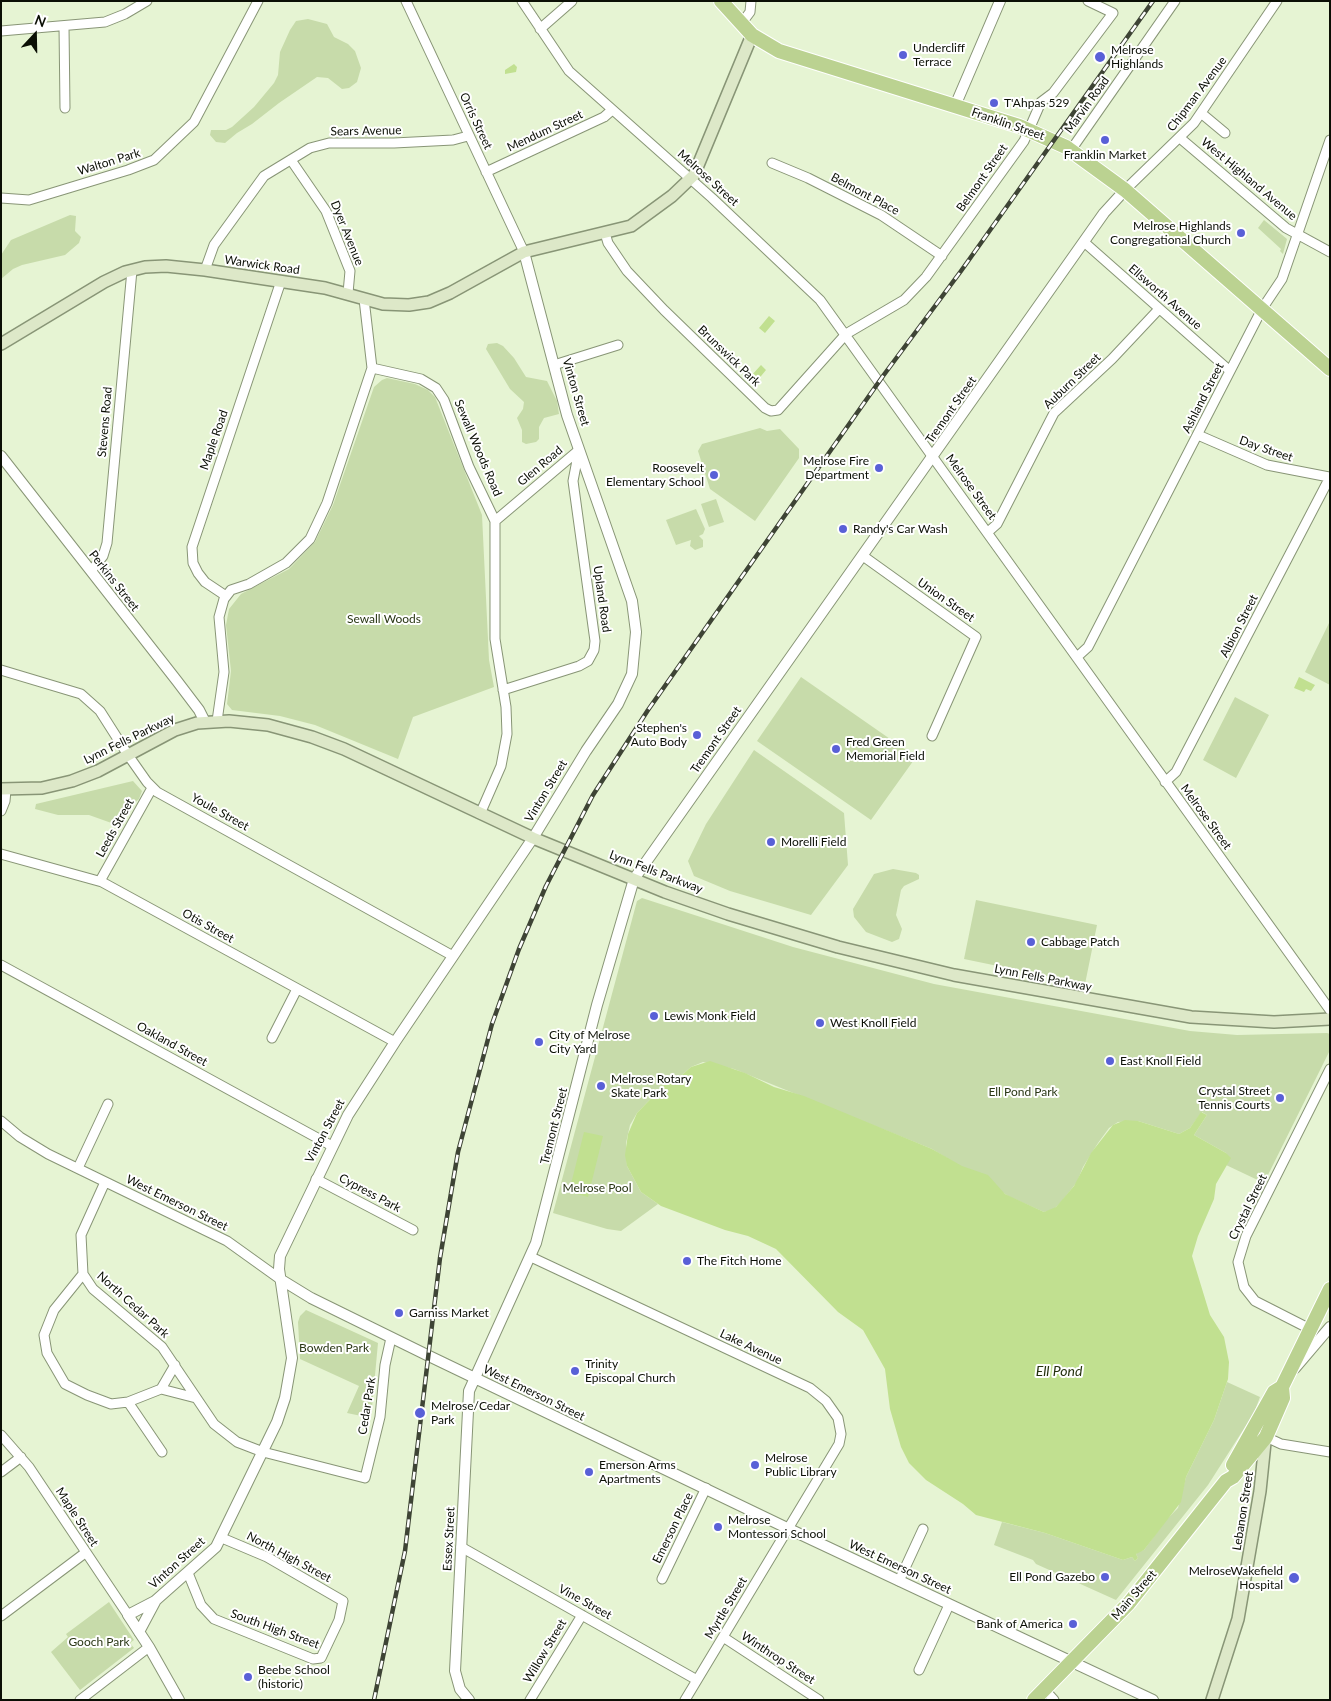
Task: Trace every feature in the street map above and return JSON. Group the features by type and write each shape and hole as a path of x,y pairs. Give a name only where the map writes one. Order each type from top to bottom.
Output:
{"main road":[{"name":"Franklin Street","path":"721,1 752,35 767,45 786,53 1029,129 1071,150 1125,190 1330,369"},
{"path":"524,252 605,233 634,224 690,179 705,152 752,35"},
{"name":"Warwick Road","path":"1,344 100,284 132,270 158,266 205,270 348,293 364,299 396,305 429,302 450,293 524,252"},
{"name":"Lynn Fells Parkway","path":"3,790 42,788 72,781 128,755 175,730 205,722 218,721 268,726 324,741 480,814 634,880 728,914 804,937 954,975 1204,1019 1274,1022 1330,1019"},
{"name":"Main Street","path":"1034,1700 1129,1603 1226,1482 1233,1477 1266,1437 1283,1398 1284,1384 1328,1296"},
{"name":"Main Street","path":"1226,1482 1228,1472 1274,1392 1284,1384"},
{"name":"Lebanon Street","path":"1212,1700 1238,1619 1260,1491 1266,1437 1264,1411"}],"street":[{"path":"1,31 110,21 147,1"},
{"name":"Walton Park","path":"1,198 30,200 128,170 154,160 194,122 258,1"},
{"name":"Orris Street","path":"406,1 524,252"},
{"name":"Melrose Street","path":"522,1 569,71 811,290 846,334 1330,1010"},
{"path":"540,29 572,1"},
{"path":"741,24 750,12 751,1"},
{"path":"955,106 1000,1"},
{"name":"Belmont Street","path":"846,334 904,300 921,284 942,256 1024,141 1041,102 1053,93 1113,13 1088,1"},
{"name":"Marvin Road","path":"1071,150 1176,1"},
{"name":"Chipman Avenue","path":"1125,190 1180,138 1201,113 1277,1"},
{"path":"64,26 65,108"},
{"name":"Mendum Street","path":"486,172 604,117 612,110"},
{"path":"1201,113 1225,133"},
{"name":"Sears Avenue","path":"205,270 215,243 262,179 270,171 321,144 452,140 468,136"},
{"name":"West Highland Avenue","path":"1180,138 1286,228 1330,252"},
{"name":"Ashland Street","path":"1077,657 1088,647 1262,309 1282,279 1330,141"},
{"name":"Dyer Avenue","path":"291,160 326,211 350,271 348,293"},
{"name":"Belmont Place","path":"772,163 799,174 881,215 942,256"},
{"name":"Tremont Street","path":"473,1377 530,1257 542,1221 597,1005 634,880 1113,201 1125,190"},
{"name":"Brunswick Park","path":"605,233 608,243 629,274 769,410 781,407 846,334"},
{"name":"Ellsworth Avenue","path":"1084,242 1230,371"},
{"name":"Vinton Street","path":"128,1615 155,1601 213,1550 222,1538 282,1408 291,1367 291,1349 278,1265 280,1256 316,1179 348,1115 395,1042 534,838 586,751 623,696 632,674 636,632 632,601 578,450 524,252"},
{"name":"Stevens Road","path":"91,571 103,556 107,544 132,270"},
{"name":"Maple Road","path":"226,596 205,582 198,573 193,563 192,547 281,282"},
{"path":"218,721 224,672 219,617 221,606 226,596 232,590 272,572 286,563 310,539 327,503 372,368 364,299"},
{"name":"Auburn Street","path":"988,532 997,524 1056,411 1112,359 1159,309"},
{"path":"554,365 618,345"},
{"name":"Sewall Woods Road","path":"372,368 421,379 439,391 447,405 470,467 495,522 495,631 507,717 504,754 495,781 480,814"},
{"name":"Day Street","path":"1198,434 1261,463 1292,471 1329,477"},
{"name":"Glen Road","path":"495,522 578,450"},
{"name":"Upland Road","path":"503,690 580,666 588,661 594,650 595,641 573,481 578,450"},
{"name":"Perkins Street","path":"1,456 200,710 205,722"},
{"name":"Albion Street","path":"1165,782 1174,775 1181,764 1329,477"},
{"name":"Union Street","path":"863,556 976,637 932,736"},
{"name":"Youle Street","path":"1,670 67,688 86,697 107,719 128,755 152,788 453,956"},
{"name":"Leeds Street","path":"100,881 152,788"},
{"path":"1,811 5,803 3,790"},
{"name":"Otis Street","path":"1,854 100,881 395,1042"},
{"name":"Oakland Street","path":"1,965 332,1146"},
{"path":"272,1038 298,989"},
{"name":"Crystal Street","path":"1310,1329 1255,1301 1242,1283 1238,1262 1246,1236 1330,1069"},
{"path":"78,1168 108,1104"},
{"name":"West Emerson Street","path":"2,1122 26,1141 227,1242 311,1298 390,1342 473,1377 787,1528 1153,1700"},
{"name":"Cypress Park","path":"316,1179 413,1230"},
{"name":"North Cedar Park","path":"105,1182 81,1235 83,1274 93,1289 155,1340 175,1365 209,1418 223,1433 237,1442 262,1452 365,1478"},
{"name":"Lake Avenue","path":"530,1257 804,1385 824,1398 838,1418 840,1441 787,1528"},
{"path":"83,1274 64,1297 49,1320 43,1338 47,1353 61,1378 73,1389 109,1403 128,1402 161,1389 196,1398"},
{"path":"1284,1384 1330,1327"},
{"name":"Cedar Park","path":"365,1478 380,1417 390,1342"},
{"path":"161,1389 175,1365"},
{"name":"Essex Street","path":"469,1700 460,1689 455,1671 468,1395 473,1377"},
{"path":"128,1402 162,1452"},
{"name":"Maple Street","path":"1,1435 21,1457 128,1615"},
{"path":"1266,1437 1281,1444 1330,1452"},
{"path":"1,1472 21,1457"},
{"name":"Emerson Place","path":"662,1579 706,1488"},
{"name":"Myrtle Street","path":"685,1700 787,1528"},
{"path":"899,1581 923,1529"},
{"name":"North High Street","path":"222,1538 267,1557 344,1602"},
{"name":"Vine Street","path":"461,1548 698,1680"},
{"path":"1,1616 85,1552"},
{"name":"South High Street","path":"188,1573 201,1605 214,1619 315,1659 321,1658 324,1655 339,1620 344,1602"},
{"name":"Vinton Street","path":"139,1632 155,1601"},
{"path":"919,1670 950,1605"},
{"path":"128,1615 149,1646 179,1700"},
{"name":"Willow Street","path":"530,1700 582,1615"},
{"name":"Winthrop Street","path":"723,1637 818,1700"},
{"path":"80,1700 149,1646"},
{"path":"1044,1690 1054,1700"}],"green space":[{"path":"308,19 327,24 334,37 348,44 355,51 361,68 357,82 349,88 342,89 328,78 317,77 225,143 216,142 210,135 211,130 226,130 232,127 254,107 274,83 278,75 280,52 290,30 296,21"},
{"path":"70,215 76,216 75,231 81,237 79,243 65,255 22,265 13,269 1,279 1,255 11,240"},
{"path":"1264,220 1287,239 1283,254 1280,251 1281,249 1258,228"},
{"path":"497,343 503,346 514,358 526,377 547,381 557,401 559,414 544,418 539,427 539,439 536,442 526,444 522,442 522,430 517,418 523,409 524,402 510,389 486,349 488,344"},
{"name":"Sewall Woods","path":"387,378 415,384 428,390 435,397 482,515 489,660 494,687 413,717 398,759 315,725 280,716 232,710 227,704 231,671 226,625 229,609 241,594 289,569 315,542 333,505 374,387"},
{"path":"760,428 767,431 780,429 799,449 799,458 755,521 710,489 698,451 702,444"},
{"path":"716,499 724,522 709,527 701,504"},
{"path":"696,509 705,529 703,534 699,536 703,540 703,547 695,550 690,546 691,540 676,545 666,520"},
{"path":"1330,621 1330,685 1305,672"},
{"name":"Fred Green Memorial Field","path":"801,677 916,757 871,820 757,741"},
{"path":"1235,697 1269,715 1236,778 1203,760"},
{"name":"Morelli Field","path":"754,750 844,813 848,865 811,915 730,891 694,876 688,861 706,824"},
{"path":"133,781 142,791 139,799 130,807 122,822 117,825 89,815 58,815 35,809 36,804"},
{"path":"893,869 916,873 919,875 919,879 904,886 901,890 896,915 902,929 899,939 892,942 866,932 854,917 853,909 874,874"},
{"name":"Ell Pond Park","path":"642,898 793,947 934,984 1190,1031 1237,1035 1327,1033 1330,1034 1330,1050 1264,1183 1226,1165 1228,1162 1226,1153 1194,1135 1207,1115 1202,1112 1190,1128 1179,1134 1138,1121 1118,1122 1109,1128 1098,1143 1083,1167 1077,1182 1062,1201 1053,1210 1044,1212 1010,1197 932,1149 734,1069 703,1062 691,1067 674,1082 664,1085 637,1113 630,1125 626,1143 627,1166 641,1192 658,1204 621,1231 607,1229 553,1213 637,901"},
{"name":"Cabbage Patch","path":"976,900 1097,925 1085,984 964,959"},
{"name":"Bowden Park","path":"306,1310 378,1343 371,1418 347,1413 359,1386 300,1359 298,1322 300,1316"},
{"path":"1227,1382 1260,1397 1254,1413 1208,1485 1116,1600 1036,1564 1033,1560 994,1545 1002,1522 1045,1533 1123,1560 1132,1557 1135,1561 1138,1558 1136,1554 1138,1551 1144,1550 1165,1521 1178,1508 1186,1477 1214,1420"},
{"name":"Gooch Park","path":"109,1602 134,1640 130,1643 134,1648 80,1690 51,1652 68,1637 66,1634"}],"water":[{"path":"514,64 517,67 516,72 505,74 505,70"},
{"path":"769,316 775,321 765,333 759,328"},
{"path":"761,365 766,370 757,381 751,376"},
{"path":"1299,677 1315,685 1311,691 1306,689 1304,692 1294,688"},
{"name":"Ell Pond","path":"710,1061 745,1073 774,1087 804,1096 932,1149 962,1166 988,1175 1005,1194 1044,1212 1056,1207 1074,1186 1091,1153 1113,1125 1125,1120 1138,1121 1179,1134 1190,1128 1201,1112 1207,1115 1194,1135 1226,1153 1231,1158 1216,1184 1214,1199 1198,1236 1192,1256 1210,1315 1224,1337 1229,1362 1228,1379 1214,1420 1186,1477 1181,1502 1144,1550 1136,1554 1138,1558 1135,1561 1132,1557 1123,1560 1045,1533 976,1515 963,1504 926,1480 909,1463 901,1447 890,1409 885,1369 863,1330 838,1312 776,1249 748,1236 725,1230 661,1206 641,1192 627,1166 625,1155 628,1134 637,1113 664,1085 674,1082 691,1067"},
{"path":"584,1132 603,1136 588,1197 569,1192"}],"railway":[{"path":"374,1700 405,1551 440,1258 458,1152 492,1024 519,949 546,886 593,795 648,710 883,376 961,271 1153,1"}],"place":[{"name":"Undercliff Terrace","path":"903,55"},
{"name":"Melrose Highlands","path":"1100,57"},
{"name":"T'Ahpas 529","path":"994,103"},
{"name":"Franklin Market","path":"1105,140"},
{"name":"Melrose Highlands Congregational Church","path":"1241,233"},
{"name":"Melrose Fire Department","path":"879,468"},
{"name":"Roosevelt Elementary School","path":"714,475"},
{"name":"Randy's Car Wash","path":"843,529"},
{"name":"Stephen's Auto Body","path":"697,735"},
{"name":"Fred Green Memorial Field","path":"836,749"},
{"name":"Morelli Field","path":"771,842"},
{"name":"Cabbage Patch","path":"1031,942"},
{"name":"Lewis Monk Field","path":"654,1016"},
{"name":"West Knoll Field","path":"820,1023"},
{"name":"City of Melrose City Yard","path":"539,1042"},
{"name":"East Knoll Field","path":"1110,1061"},
{"name":"Melrose Rotary Skate Park","path":"601,1086"},
{"name":"Crystal Street Tennis Courts","path":"1280,1098"},
{"name":"The Fitch Home","path":"687,1261"},
{"name":"Garniss Market","path":"399,1313"},
{"name":"Trinity Episcopal Church","path":"575,1371"},
{"name":"Melrose/Cedar Park","path":"420,1413"},
{"name":"Melrose Public Library","path":"755,1465"},
{"name":"Emerson Arms Apartments","path":"589,1472"},
{"name":"Melrose Montessori School","path":"718,1527"},
{"name":"Ell Pond Gazebo","path":"1105,1577"},
{"name":"MelroseWakefield Hospital","path":"1294,1578"},
{"name":"Bank of America","path":"1073,1624"},
{"name":"Beebe School (historic)","path":"248,1677"}],"park label":[{"name":"Melrose Pool","path":"597,1188"}]}
